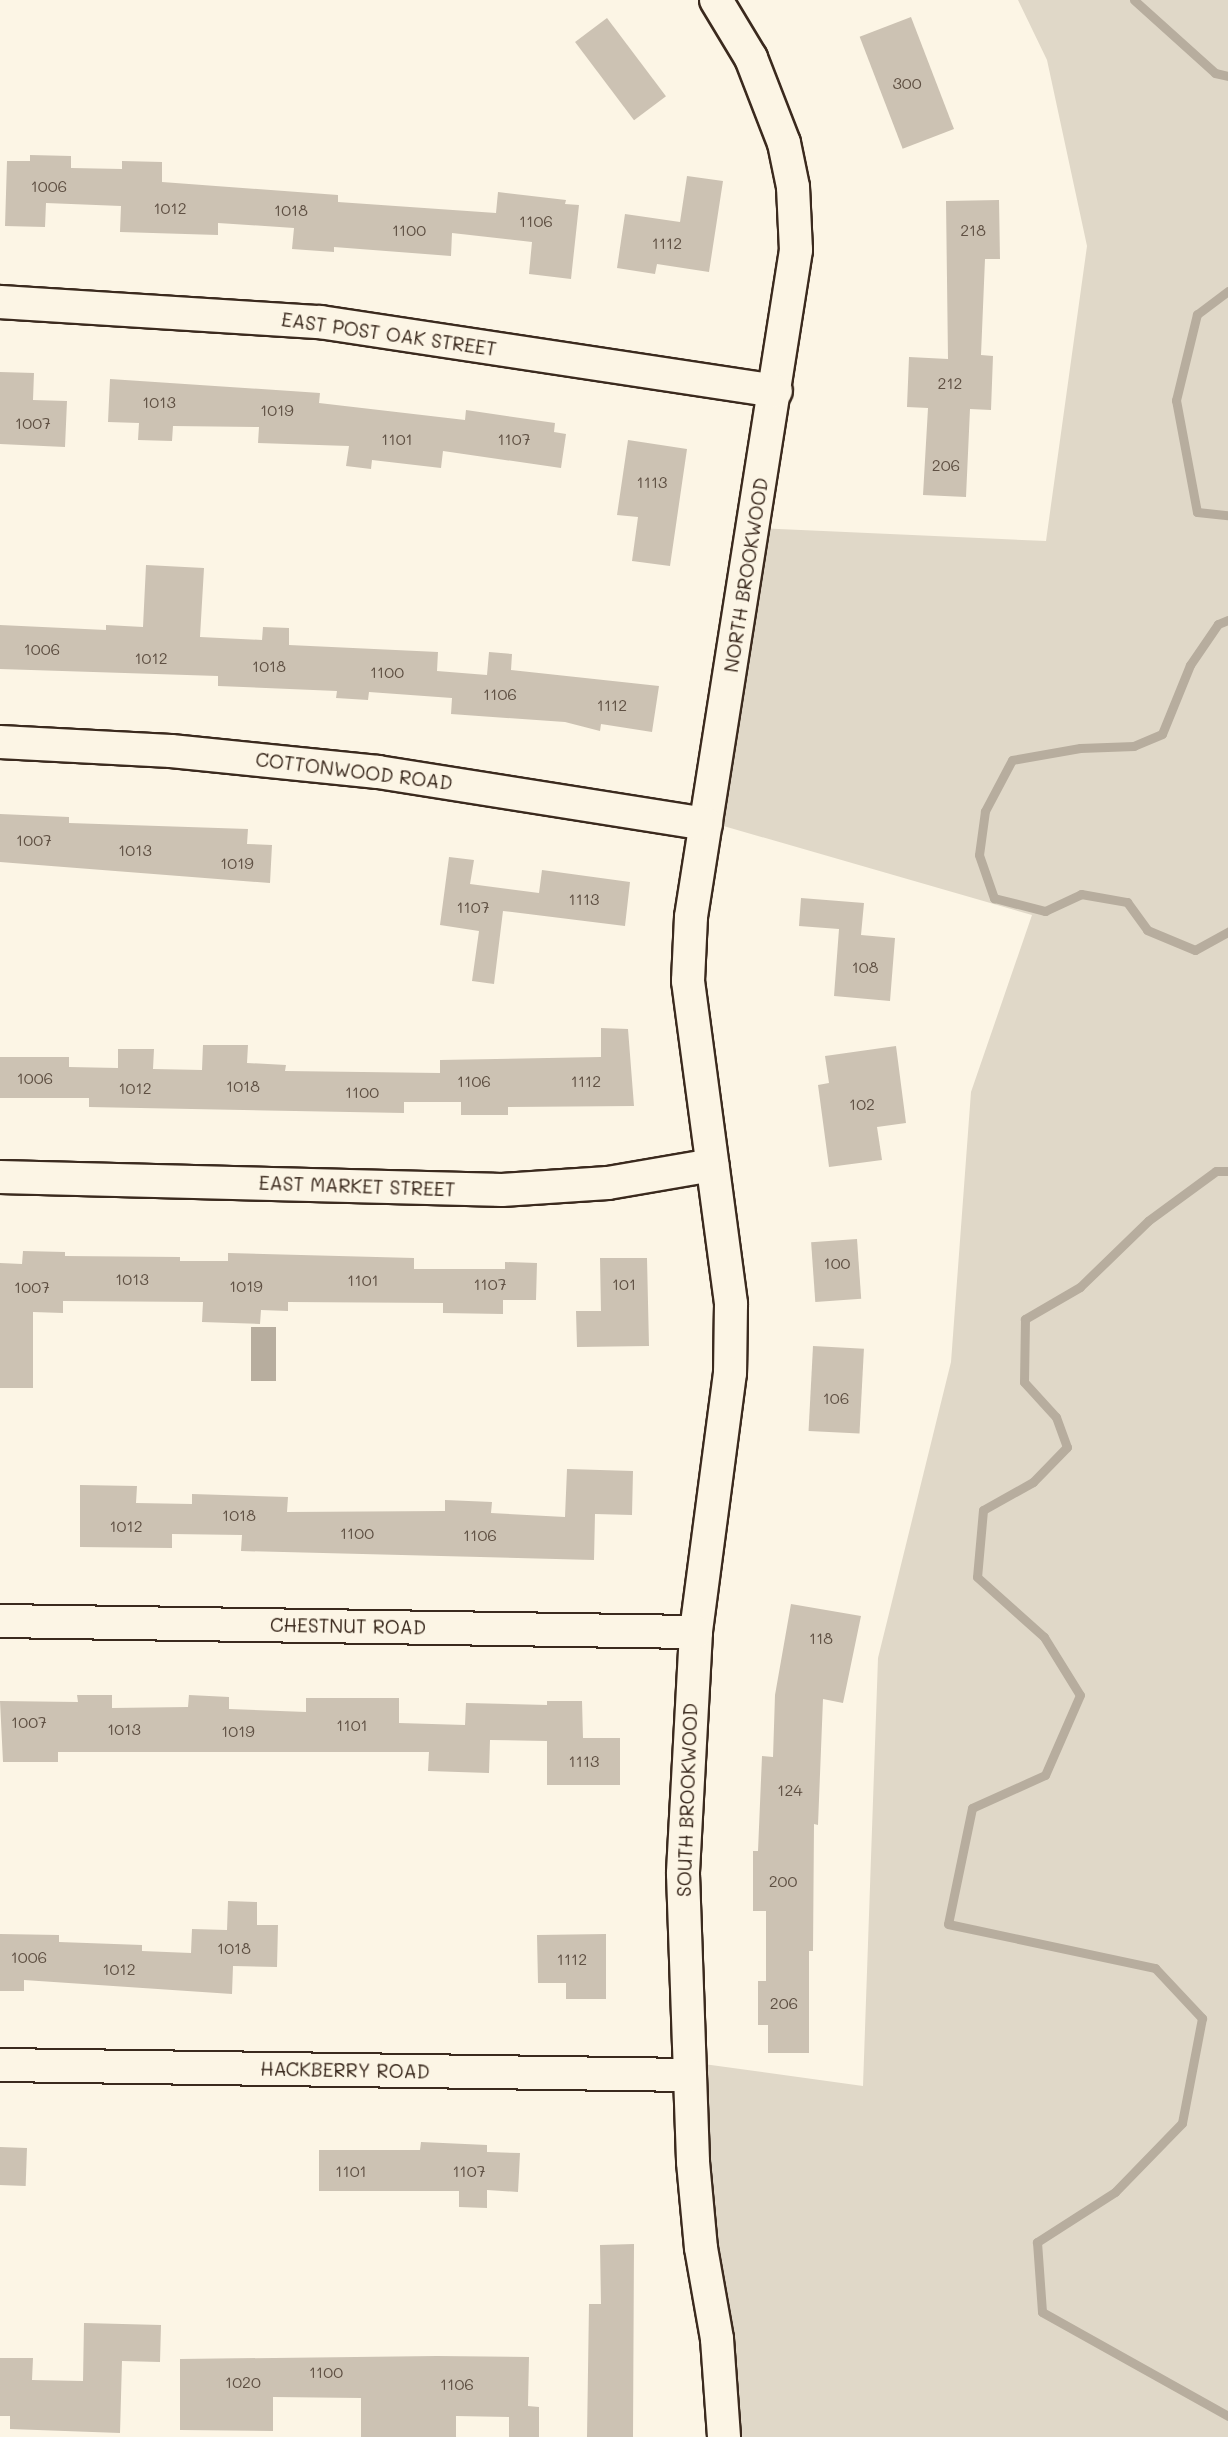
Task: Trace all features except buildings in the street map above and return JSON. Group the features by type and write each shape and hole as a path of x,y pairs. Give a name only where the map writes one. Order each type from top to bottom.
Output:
{"street":[{"name":"NORTH BROOKWOOD","path":"712,1165 688,981 691,917 776,391 796,250 793,187 770,100 716,0"},
{"name":"EAST POST OAK STREET","path":"0,302 320,322 776,391"},
{"name":"COTTONWOOD ROAD","path":"0,742 154,750 353,769 511,790 706,824"},
{"name":"EAST MARKET STREET","path":"0,1177 502,1190 608,1183 712,1165"},
{"name":"SOUTH BROOKWOOD","path":"712,1165 729,1270 730,1373 696,1632 683,1874 690,2075 700,2235 718,2339 724,2437"},
{"name":"CHESTNUT ROAD","path":"0,1621 696,1632"},
{"name":"HACKBERRY ROAD","path":"0,2065 690,2075"}],"shaded area":[{"path":"1018,0 1228,0 1228,2437 718,2437 689,2062 863,2086 878,1658 951,1362 971,1092 1032,915 720,825 754,528 1046,541 1087,246 1047,60"},
{"path":"251,1327 276,1327 276,1381 251,1381"}],"waterway":[{"path":"1134,0 1215,73 1228,76"},
{"path":"1228,291 1197,314 1176,400 1197,512 1228,515"},
{"path":"1228,620 1218,624 1190,665 1162,734 1134,746 1080,748 1012,760 985,811 979,855 994,898 1045,911 1081,894 1127,902 1147,930 1195,950 1228,932"},
{"path":"1228,1171 1216,1171 1148,1221 1080,1287 1025,1319 1024,1382 1056,1417 1067,1447 1033,1482 983,1510 977,1577 1044,1637 1080,1695 1045,1775 972,1808 948,1924 1155,1968 1202,2018 1182,2123 1115,2192 1037,2242 1042,2312 1228,2416"}]}
